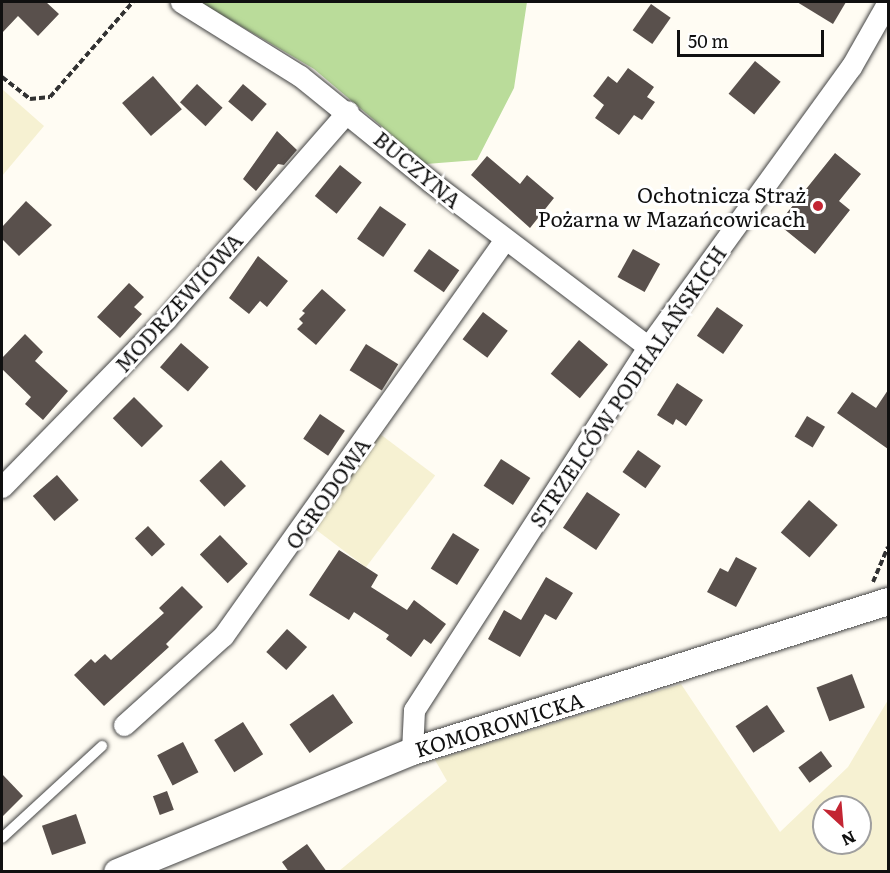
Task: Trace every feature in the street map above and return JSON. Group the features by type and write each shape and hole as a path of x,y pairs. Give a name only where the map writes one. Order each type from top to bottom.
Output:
{"street":[{"name":"BUCZYNA","path":"182,2 300,76 348,111 505,239 648,347"},
{"name":"STRZELCÓW PODHALAŃSKICH","path":"412,751 414,710 648,347 851,67 888,2"},
{"name":"MODRZEWIOWA","path":"2,487 166,319 348,111"},
{"name":"OGRODOWA","path":"124,725 223,636 505,239"},
{"name":"KOMOROWICKA","path":"117,872 412,751 888,601"}],"lane":[{"path":"2,838 102,746"}],"path":[{"path":"2,77 30,99 50,97 133,2"}],"shaded area":[{"path":"2,89 44,126 2,176"},
{"path":"380,434 435,476 366,567 311,526"},
{"path":"681,684 780,832 812,801 812,855 872,855 872,795 819,795 848,767 888,700 888,871 339,871 447,781 435,760"}],"green space":[{"path":"200,2 527,2 514,88 477,160 426,164 314,69"}],"building":[{"path":"2,2 46,2 59,14 38,36 18,16 2,33"},
{"path":"797,2 846,2 833,24"},
{"path":"651,4 671,18 652,44 633,30"},
{"path":"755,61 781,82 754,114 729,94"},
{"path":"628,68 654,87 647,97 655,102 642,120 634,115 619,135 595,118 604,105 593,96 608,76 617,83"},
{"path":"153,76 182,109 151,136 122,103"},
{"path":"197,84 223,108 206,126 180,102"},
{"path":"243,84 267,104 252,122 228,102"},
{"path":"277,131 297,150 284,165 278,164 256,191 243,179"},
{"name":"Ochotnicza Straż Pożarna w Mazańcowicach","path":"835,153 861,174 839,201 850,210 815,254 778,224"},
{"path":"487,156 520,184 527,175 554,198 530,228 471,175"},
{"path":"340,165 362,183 337,214 315,196"},
{"path":"26,201 52,225 19,256 2,239 2,227"},
{"path":"380,206 406,224 383,257 357,239"},
{"path":"429,249 459,270 444,292 414,271"},
{"path":"633,249 660,264 645,292 617,277"},
{"path":"258,256 288,281 267,307 260,301 249,314 229,298"},
{"path":"129,283 144,297 134,307 142,314 120,338 97,317"},
{"path":"322,289 346,310 316,345 297,329 303,323 299,319 305,313 302,311"},
{"path":"717,307 743,325 723,354 697,336"},
{"path":"483,312 508,331 487,358 463,339"},
{"path":"25,334 43,352 35,361 68,391 43,420 25,404 31,397 2,369 2,358"},
{"path":"579,340 608,364 580,398 551,374"},
{"path":"181,343 209,367 188,391 160,367"},
{"path":"366,344 398,364 382,390 350,370"},
{"path":"677,383 703,400 686,426 676,419 673,425 657,415"},
{"path":"888,390 888,449 837,413 852,392 876,408"},
{"path":"134,397 163,426 142,447 113,418"},
{"path":"320,414 345,431 328,456 303,439"},
{"path":"807,416 825,427 813,447 795,437"},
{"path":"638,450 661,466 645,488 623,472"},
{"path":"501,459 530,478 513,505 484,486"},
{"path":"221,460 246,486 224,507 199,481"},
{"path":"57,475 79,500 54,521 33,496"},
{"path":"587,492 620,514 596,550 563,528"},
{"path":"809,500 838,525 809,557 781,532"},
{"path":"148,526 165,544 152,557 135,538"},
{"path":"453,533 479,549 457,585 431,569"},
{"path":"220,535 248,564 228,583 200,554"},
{"path":"339,550 378,575 371,587 407,610 414,600 446,624 431,644 424,639 411,657 386,639 389,635 354,612 349,620 309,595"},
{"path":"736,557 757,568 736,607 707,592 720,568 728,572"},
{"path":"546,577 573,593 556,620 545,614 520,657 488,639 504,610 521,620"},
{"path":"182,586 203,607 166,644 169,647 104,706 74,675 91,659 95,663 105,654 111,660 164,613 159,608"},
{"path":"287,629 307,647 286,670 266,652"},
{"path":"852,674 865,708 829,721 817,688"},
{"path":"333,694 353,723 310,753 290,724"},
{"path":"767,705 785,732 753,753 735,726"},
{"path":"243,722 263,754 234,772 214,740"},
{"path":"183,742 198,772 173,785 157,755"},
{"path":"821,751 832,766 810,783 798,767"},
{"path":"2,774 23,796 2,817"},
{"path":"167,791 174,810 160,815 153,796"},
{"path":"76,814 86,843 52,855 42,826"},
{"path":"307,844 327,872 289,872 282,862"}],"place":[{"name":"Ochotnicza Straż Pożarna w Mazańcowicach","path":"818,206"}]}
